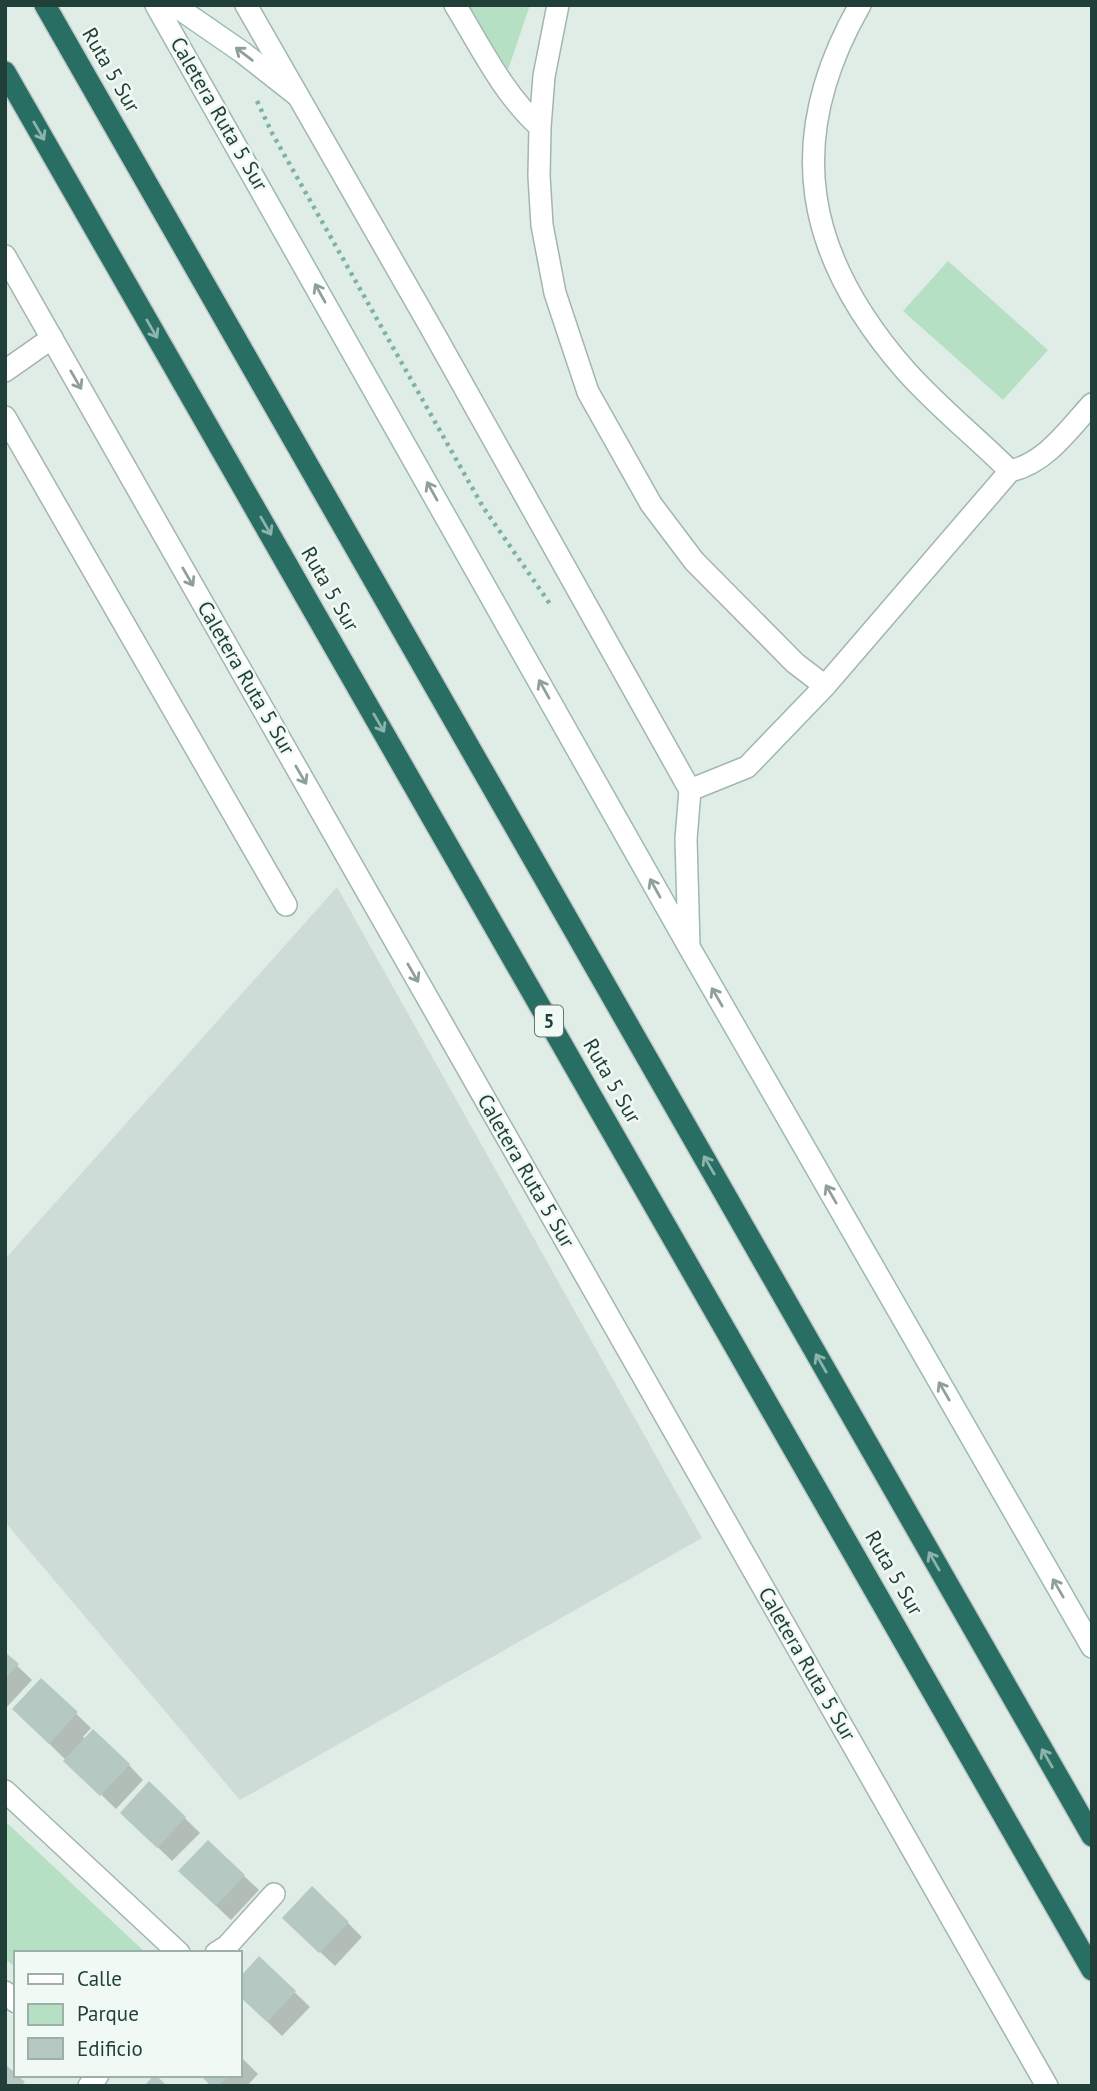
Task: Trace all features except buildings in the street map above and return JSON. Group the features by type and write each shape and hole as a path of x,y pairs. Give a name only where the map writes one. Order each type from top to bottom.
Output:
{"highway":[{"name":"Ruta 5 Sur","path":"46,5 1092,1836"},
{"name":"Ruta 5 Sur","path":"5,72 1092,1970"}],"street":[{"name":"Caletera Ruta 5 Sur","path":"156,5 689,947 1092,1647"},
{"path":"174,5 242,52 298,96"},
{"path":"246,5 690,790 686,839 689,947"},
{"path":"455,5 506,90 524,113 540,127"},
{"path":"558,5 544,76 540,127 542,225 555,293 588,392 651,505 694,561 795,663 825,686"},
{"path":"860,5 827,75 815,127 812,159 813,192 839,276 881,341 933,399 1010,471"},
{"name":"Caletera Ruta 5 Sur","path":"5,257 1047,2086"},
{"path":"5,371 52,338"},
{"path":"690,790 747,767 825,686 1010,471 1030,465 1048,452 1092,404"},
{"path":"5,417 286,905"},
{"path":"5,1791 177,1951"},
{"path":"219,1951 227,1946 274,1894"}],"path":[{"path":"256,99 272,133 483,508 551,606"}],"shaded area":[{"path":"337,887 702,1538 240,1800 5,1522 5,1259"}],"green space":[{"path":"468,5 530,5 508,70"},
{"path":"948,261 1048,350 1003,400 903,311"},
{"path":"5,1821 144,1951 14,1951 14,1966 5,1959"}]}
